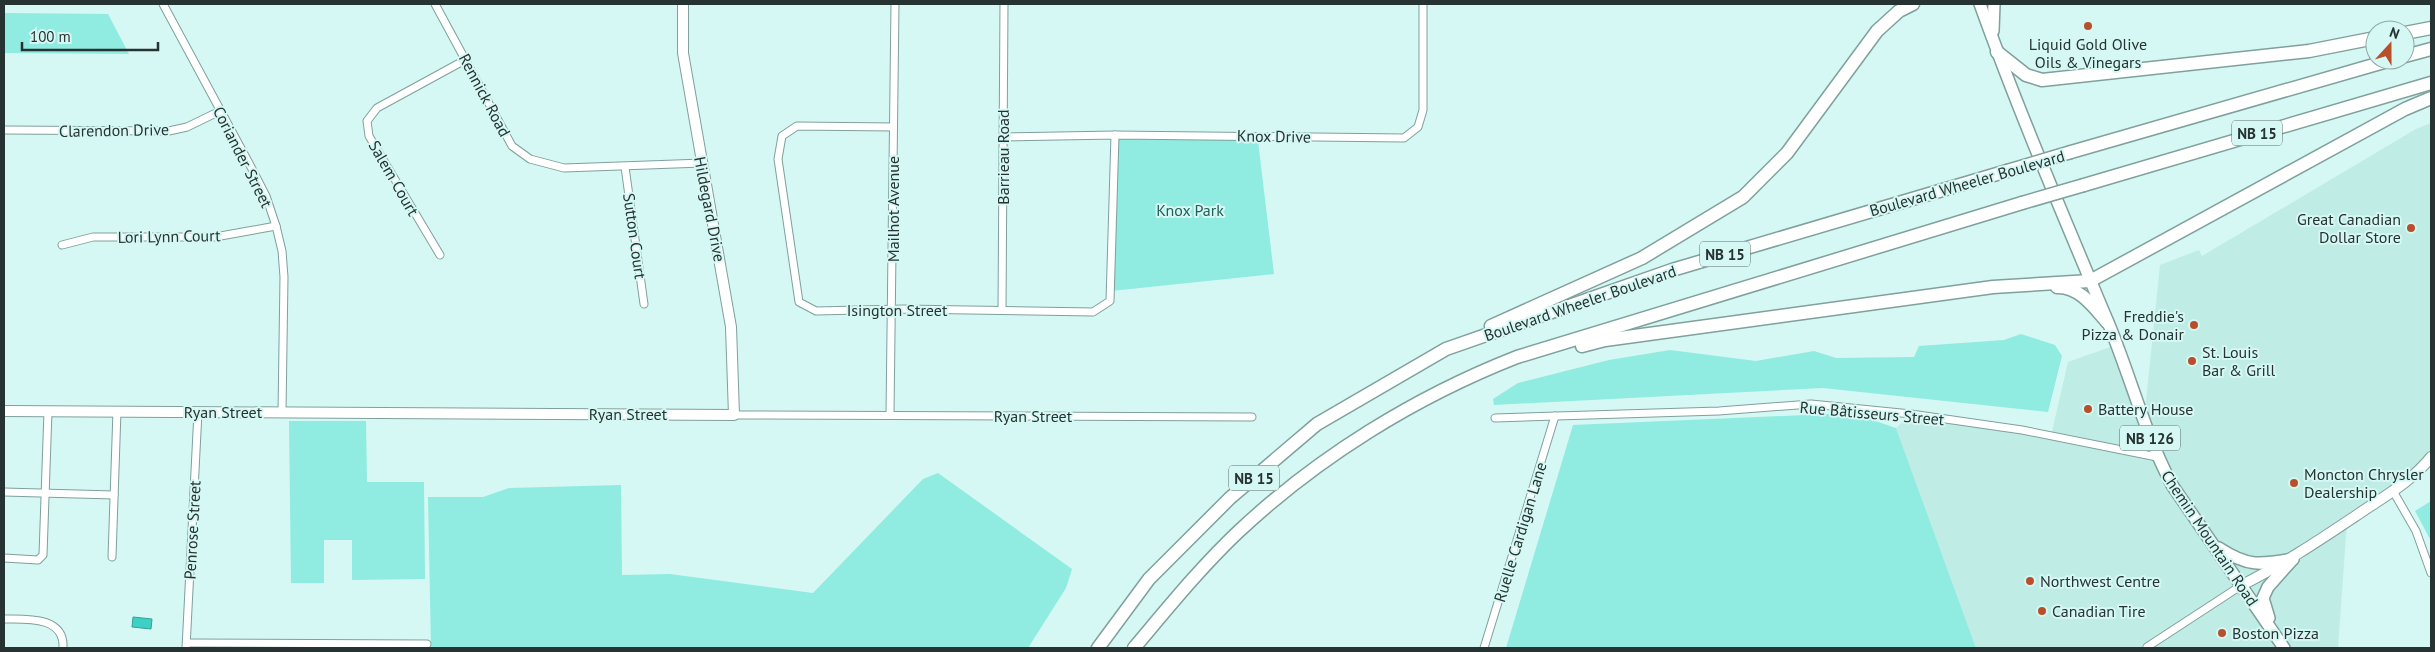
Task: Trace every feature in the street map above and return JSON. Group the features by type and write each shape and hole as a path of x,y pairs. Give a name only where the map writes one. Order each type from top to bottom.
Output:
{"highway":[{"path":"1446,349 1473,334 1642,258 1743,197 1787,153 1877,31 1898,11 1913,4"},
{"path":"2415,31 2431,28"},
{"path":"1995,46 2026,75 2042,80 2309,51 2365,40"},
{"path":"2415,53 2431,48"},
{"name":"Boulevard Wheeler Boulevard","path":"1098,648 1150,579 1230,498 1317,424 1446,349 1672,270 2365,67"},
{"name":"Boulevard Wheeler Boulevard","path":"1134,648 1180,593 1238,532 1302,478 1373,428 1480,371 1517,357 2022,203 2431,83"},
{"path":"1480,371 1605,340 1993,287 2090,281 2405,109 2431,98"},
{"path":"1967,292 2064,287 2085,298 2108,322"}],"main road":[{"name":"Chemin Mountain Road","path":"1980,4 1995,46 2108,322 2157,457 2172,485 2284,648"},
{"path":"1994,4 1995,46"},
{"path":"2213,545 2236,559 2251,564 2263,564 2293,558"},
{"path":"2272,630 2263,598 2268,587 2293,558"}],"street":[{"name":"Coriander Street","path":"163,4 266,196 276,226 282,251 284,277 282,412"},
{"name":"Rennick Road","path":"435,4 512,146 530,159 564,168 703,163"},
{"name":"Hildegard Drive","path":"684,4 683,53 731,327 734,415"},
{"name":"Mailhot Avenue","path":"890,415 895,4"},
{"name":"Barrieau Road","path":"1002,310 1004,4"},
{"name":"Knox Drive","path":"1003,138 1115,135 1404,138 1418,127 1424,110 1424,4"},
{"name":"Salem Court","path":"440,255 369,136 367,121 377,108 465,60"},
{"name":"Clarendon Drive","path":"4,130 169,131 188,127 220,111"},
{"name":"Isington Street","path":"893,127 797,126 782,136 778,159 799,302 816,311 1002,310 1093,312 1110,301 1115,135"},
{"name":"Sutton Court","path":"625,167 644,304"},
{"name":"Lori Lynn Court","path":"62,245 93,237 215,237 276,226"},
{"name":"Rue Bâtisseurs Street","path":"1495,418 1718,411 1811,404 1911,414 2022,430 2157,457"},
{"name":"Ryan Street","path":"4,411 1252,417"},
{"path":"4,558 38,560 43,555 48,411"},
{"path":"112,556 117,412"},
{"name":"Penrose Street","path":"187,646 198,412"},
{"name":"Ruelle Cardigan Lane","path":"1484,648 1555,416"},
{"path":"2147,647 2242,585 2293,558 2393,491 2420,470 2431,457"},
{"path":"2393,491 2416,531 2431,573"},
{"path":"4,492 114,495"},
{"path":"4,619 37,619 55,626 63,640 63,648"},
{"path":"187,646 376,646 427,644"}],"shaded area":[{"path":"2431,123 2431,457 2347,522 2338,648 1976,648 1896,428 1911,414 2051,436 2068,362 2116,345 2144,421 2160,265 2199,250 2202,256 2416,129"},
{"path":"133,617 152,619 151,629 132,627"}],"green space":[{"path":"4,13 108,14 129,54 4,53"},
{"name":"Knox Park","path":"1115,135 1258,141 1274,274 1111,291"},
{"path":"2021,334 2055,345 2062,356 2048,412 1823,388 1494,405 1493,399 1518,383 1609,360 1670,350 1756,361 1814,351 1836,358 1914,357 1919,346 2004,340"},
{"path":"1852,413 1896,428 1976,648 1506,648 1573,425"},
{"path":"289,421 366,421 367,482 424,482 425,579 352,580 352,540 324,540 324,583 291,583"},
{"path":"938,473 1072,569 1066,588 1028,648 431,648 428,497 483,497 509,488 621,485 622,575 670,574 813,593 923,479"},
{"path":"2431,501 2431,541 2415,511"}],"place":[{"name":"Liquid Gold Olive Oils & Vinegars","path":"2088,26"},
{"name":"Great Canadian Dollar Store","path":"2411,228"},
{"name":"Freddie's Pizza & Donair","path":"2194,325"},
{"name":"St. Louis Bar & Grill","path":"2192,361"},
{"name":"Battery House","path":"2088,409"},
{"name":"Moncton Chrysler Dealership","path":"2294,483"},
{"name":"Northwest Centre","path":"2030,581"},
{"name":"Canadian Tire","path":"2042,611"},
{"name":"Boston Pizza","path":"2222,633"}]}
